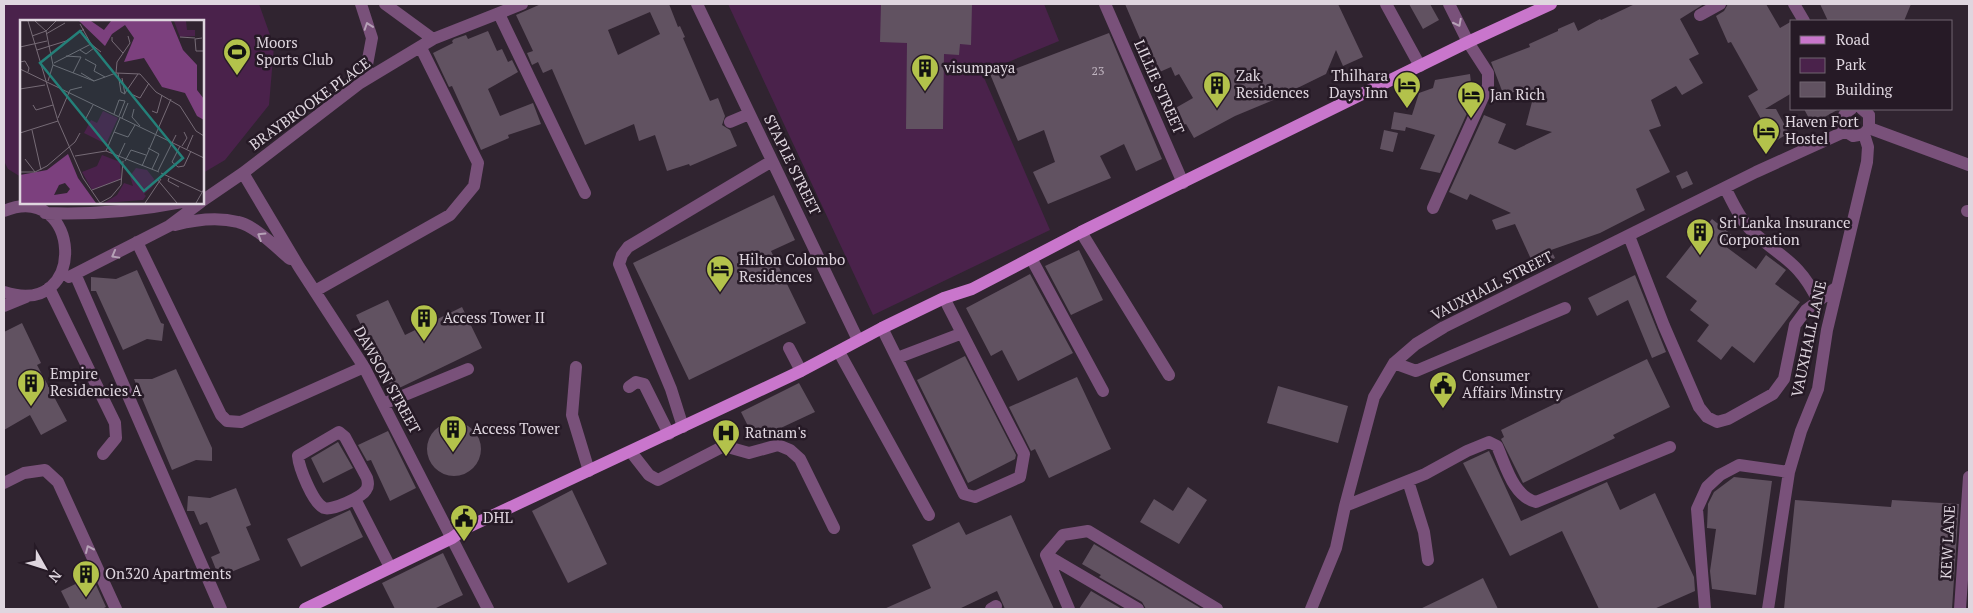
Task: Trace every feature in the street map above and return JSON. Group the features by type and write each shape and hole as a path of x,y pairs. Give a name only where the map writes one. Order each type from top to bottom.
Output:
{"main road":[{"path":"305,609 452,538 466,528 801,371 858,340 944,298 972,289 1081,232 1468,42 1551,4"}],"street":[{"path":"360,83 366,70 372,38 361,4"},
{"path":"385,4 433,39"},
{"name":"BRAYBROOKE PLACE","path":"204,199 243,173 360,83 421,48 433,39 522,4"},
{"name":"STAPLE STREET","path":"697,4 858,340"},
{"name":"LILLIE STREET","path":"1105,4 1183,183"},
{"path":"1386,4 1420,66"},
{"path":"1433,208 1488,86 1488,73 1468,42 1449,4"},
{"path":"1700,15 1720,4"},
{"path":"1797,6 1804,20"},
{"path":"499,14 585,193"},
{"path":"315,291 450,215 474,186 478,163 421,48"},
{"path":"1850,110 1843,118 1846,131 1854,136 1866,131 1969,165"},
{"name":"VAUXHALL LANE","path":"1768,609 1789,472 1801,431 1818,389 1827,330 1867,162 1866,131 1869,114 1863,110"},
{"path":"730,122 749,114"},
{"name":"VAUXHALL STREET","path":"1311,609 1336,548 1345,506 1374,397 1394,363 1416,344 1444,327 1725,188 1846,131"},
{"path":"683,427 671,389 619,264 622,255 628,247 772,161"},
{"name":"DAWSON STREET","path":"243,173 299,267 364,367 488,609"},
{"path":"1725,188 1751,230 1786,257 1808,280 1818,301"},
{"path":"4,198 18,207"},
{"path":"4,211 18,207 32,208 45,213 88,215 136,211 172,204"},
{"name":"BRAYBROOKE PLACE","path":"30,296 52,284 76,276 169,226 198,204"},
{"path":"45,213 57,223 64,237 67,252 64,267 52,284 115,422 116,438 103,454"},
{"path":"169,226 196,220 239,222 270,241 299,267"},
{"path":"1081,232 1169,375"},
{"path":"1629,236 1664,326 1699,406 1707,417 1717,422 1728,419 1773,394 1780,386 1790,359 1792,332 1795,325 1806,310 1837,287"},
{"path":"137,242 221,415 227,421 241,422 364,367"},
{"path":"1031,258 1103,390"},
{"path":"76,276 221,609"},
{"path":"4,292 15,296 30,296"},
{"path":"4,306 30,296"},
{"path":"882,328 964,494 975,497 1020,477 1024,454 960,334 944,298"},
{"path":"1394,363 1416,371 1565,308"},
{"path":"897,358 960,334"},
{"path":"789,348 801,371"},
{"path":"839,352 929,515"},
{"path":"576,367 572,416 588,471"},
{"path":"383,404 468,369"},
{"path":"628,387 636,382 644,384 669,434"},
{"path":"339,432 367,478 366,490 355,499 329,509 316,502 298,463 298,456 339,432"},
{"path":"1345,506 1408,481 1489,442 1497,446 1518,492 1526,500 1536,502 1670,447"},
{"path":"631,452 650,476 658,480 724,446 748,453 778,445 790,450 800,459 834,528"},
{"path":"1705,609 1697,509 1706,488 1720,475 1739,464 1789,472"},
{"path":"4,483 24,473 46,470 58,482 116,609"},
{"name":"KEW LANE","path":"1960,609 1969,476"},
{"path":"1408,481 1424,532 1428,560"},
{"path":"355,499 390,567"},
{"path":"1046,556 1062,535 1088,531 1217,609"},
{"path":"1046,556 1069,609"},
{"path":"1046,556 1138,609"}],"green space":[{"name":"Moors Sports Club","path":"4,4 259,4 274,46 269,105 225,160 204,172 204,20 20,20 20,176 8,169 4,161"},
{"path":"728,4 1044,4 1059,41 982,73 1050,230 873,315"}],"building":[{"path":"541,4 669,4 678,27 680,26 685,37 683,38 710,101 718,98 725,116 722,125 730,130 737,146 690,166 689,164 667,171 655,135 639,141 634,124 585,145 552,69 543,73 538,62 532,65 527,53 533,51 516,15","holes":["650,12 660,34 618,55 608,30"]},
{"name":"visumpaya","path":"881,4 972,4 971,45 960,44 959,55 944,54 943,129 906,129 907,43 880,42"},
{"path":"1125,4 1338,4 1363,57 1343,66 1336,50 1326,74 1235,116 1194,138 1186,124 1181,126 1172,110 1193,98 1179,74 1175,76 1171,67 1155,74"},
{"path":"1409,4 1430,4 1439,20 1423,29"},
{"path":"1635,4 1704,4 1680,19 1699,54 1689,59 1703,83 1682,95 1676,86 1651,100 1661,126 1649,130 1670,172 1636,189 1645,210 1600,233 1551,250 1555,258 1535,268 1515,224 1496,230 1492,220 1511,213 1470,194 1467,200 1449,192 1484,115 1506,124 1498,143 1515,150 1552,132 1526,125 1534,94 1520,100 1516,91 1504,96 1491,62 1530,47 1529,44 1574,22 1578,31"},
{"path":"1728,4 1766,4 1780,28 1790,22 1790,94 1765,109 1776,109 1789,133 1774,142 1748,96 1758,90 1731,42 1728,43 1716,16 1724,11"},
{"path":"1820,4 1911,4 1904,20 1828,20"},
{"path":"488,31 497,51 502,49 508,62 512,60 518,72 488,89 500,116 533,103 541,124 508,135 509,138 481,150 452,86 449,87 433,53 453,43 454,39 466,35 468,39"},
{"path":"1109,33 1162,159 1136,171 1124,144 1100,156 1111,178 1048,204 1033,172 1055,162 1044,130 1018,141 990,74 1013,64 1015,69"},
{"path":"1470,74 1473,100 1440,173 1420,169 1435,135 1406,127 1405,131 1391,129 1394,112 1412,115 1419,93 1433,88 1435,80"},
{"path":"1805,110 1837,110 1812,124"},
{"path":"1384,130 1398,133 1393,152 1380,149"},
{"path":"1687,171 1693,184 1682,189 1676,176"},
{"name":"Hilton Colombo Residences","path":"774,195 795,240 771,251 806,323 689,380 633,263"},
{"path":"1712,219 1733,236 1725,246 1756,269 1766,255 1786,270 1775,284 1800,302 1754,363 1732,346 1721,360 1697,341 1709,325 1690,310 1697,301 1666,277"},
{"path":"1079,250 1103,300 1071,315 1045,266"},
{"path":"137,270 161,323 164,324 162,341 147,339 123,350 96,291 91,291 91,277 116,279"},
{"path":"1030,274 1073,353 1018,381 1002,350 991,356 966,308"},
{"path":"1635,275 1666,352 1652,358 1628,300 1597,316 1588,298"},
{"name":"Access Tower II","path":"388,300 405,335 462,307 482,348 393,391 356,315"},
{"path":"22,323 41,363 37,365 67,421 41,435 30,415 4,430 4,332"},
{"path":"965,356 1016,455 1015,459 968,483 917,380"},
{"path":"1647,359 1670,407 1613,435 1615,438 1523,483 1501,439 1504,437 1501,430"},
{"path":"176,369 212,448 212,461 196,460 172,470 134,379 152,379"},
{"path":"1077,377 1111,449 1049,478 1035,449 1031,451 1009,407"},
{"path":"799,383 815,412 755,440 741,412"},
{"path":"1278,386 1348,406 1338,443 1267,423"},
{"name":"Access Tower","path":"454,422 464,424 473,430 479,439 481,449 479,459 473,468 464,474 454,476 444,474 435,468 429,459 427,449 429,439 435,430 444,424"},
{"path":"388,431 416,488 390,501 371,460 367,461 358,445"},
{"path":"338,442 353,468 323,483 311,458"},
{"path":"1489,451 1521,521 1607,482 1620,510 1655,493 1694,577 1695,591 1654,609 1599,609 1562,531 1510,556 1463,463"},
{"path":"1734,477 1772,481 1756,595 1712,589 1710,571 1716,529 1707,528 1708,504 1714,492"},
{"path":"1188,487 1207,500 1179,544 1140,522 1154,499 1173,511"},
{"path":"236,488 251,525 246,527 260,560 219,577 211,557 220,553 207,522 200,525 194,511 187,511 188,496 210,498"},
{"path":"572,490 607,564 568,583 532,511"},
{"path":"1795,500 1891,507 1892,500 1959,504 1952,609 1784,609"},
{"path":"350,510 363,537 301,567 287,539"},
{"path":"1011,515 1054,609 1005,609 997,591 959,609 884,609 931,588 912,545 959,522 966,535"},
{"path":"1094,544 1202,609 1146,609 1142,602 1099,577 1101,575 1082,564"},
{"path":"443,553 463,595 434,609 395,609 382,583"},
{"name":"On320 Apartments","path":"92,576 106,607 102,609 70,609 61,591"},
{"path":"1483,578 1498,609 1420,609 1443,598"},
{"path":"1091,591 1122,609 1079,609"}],"place":[{"name":"Moors Sports Club","path":"237,76"},
{"name":"visumpaya","path":"925,92"},
{"name":"Zak Residences","path":"1217,109"},
{"name":"Thilhara Days Inn","path":"1407,109"},
{"name":"Jan Rich","path":"1471,119"},
{"name":"Haven Fort Hostel","path":"1766,155"},
{"name":"Sri Lanka Insurance Corporation","path":"1700,256"},
{"name":"Hilton Colombo Residences","path":"720,293"},
{"name":"Access Tower II","path":"424,342"},
{"name":"Empire Residencies A","path":"31,407"},
{"name":"Consumer Affairs Minstry","path":"1443,409"},
{"name":"Access Tower","path":"453,453"},
{"name":"Ratnam's","path":"726,457"},
{"name":"DHL","path":"464,542"},
{"name":"On320 Apartments","path":"86,598"}]}
